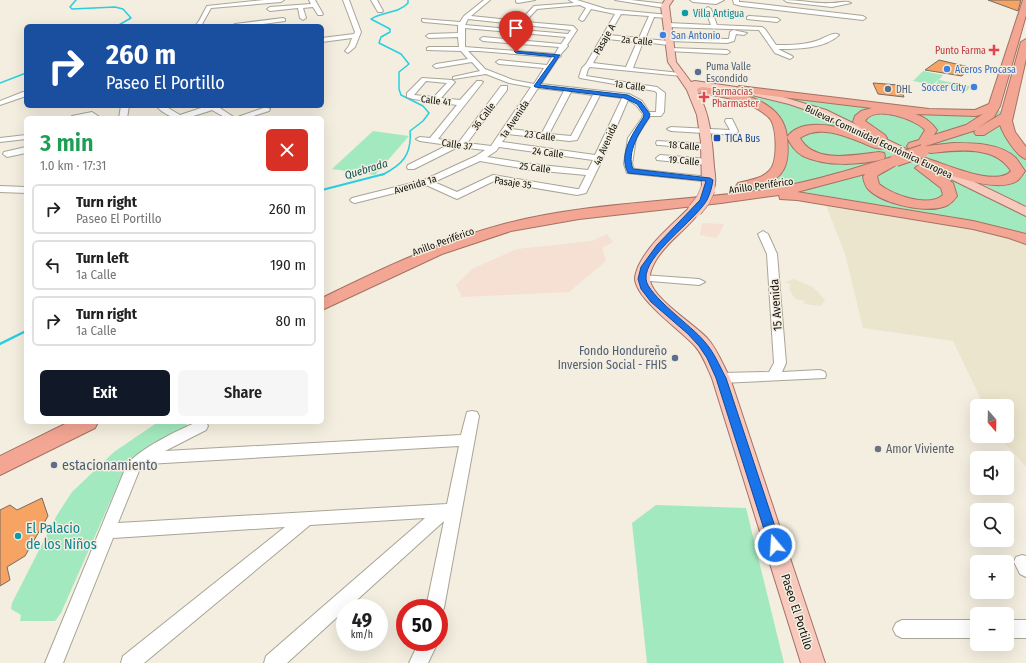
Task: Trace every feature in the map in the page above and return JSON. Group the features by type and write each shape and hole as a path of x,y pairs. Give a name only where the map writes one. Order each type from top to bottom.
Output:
{"highway":[{"name":"Anillo Periférico","path":"922,153 979,123 990,115 1026,1"},
{"path":"1026,42 1013,87 1005,123 1007,130 1026,155"},
{"path":"698,89 726,93 750,101 776,117 779,123 780,163 777,170 770,178 730,190"},
{"path":"738,89 930,112 976,113 994,106"},
{"path":"886,153 859,122 859,118 862,115 876,112 897,113 917,118 926,123 931,130 922,153"},
{"name":"Anillo Periférico","path":"324,294 419,249 457,234 505,221 582,207 730,190 808,178 886,153 922,153 973,135 1006,116"},
{"path":"812,128 826,129 851,134 886,153 844,160 821,157 802,150 795,144 793,137 798,132 812,128"},
{"path":"953,146 979,148 1004,156 1016,166 1018,171 1017,175 1011,178 992,180 960,174 922,153 953,146"},
{"name":"Anillo Periférico","path":"324,304 424,255 463,240 508,227 588,213 750,195 825,181 886,153"},
{"path":"886,153 870,177 871,182 875,187 883,193 903,202 915,204 940,203 946,200 950,195 950,190 922,153"},
{"path":"750,195 797,196 858,205 973,224 1014,234 1026,239"},
{"path":"0,454 60,424"},
{"path":"0,466 84,424"}],"main road":[{"path":"642,278 645,267 659,246 695,210 703,200 709,184 708,147 698,89 681,76 672,62 669,44 667,3"},
{"name":"Bulevar Comunidad Económica Europea","path":"698,89 738,89 802,104 886,153 922,153 1026,212"},
{"name":"Bulevar Comunidad Económica Europea","path":"698,89 731,91 760,96 800,107 832,120 886,153"},
{"name":"Bulevar Comunidad Económica Europea","path":"922,153 1026,218"},
{"name":"Paseo El Portillo","path":"642,278 646,289 654,300 692,332 702,344 711,357 721,378 813,663"}],"street":[{"path":"200,24 209,7 257,1 281,0"},
{"path":"346,0 358,32 355,36 352,47 348,51"},
{"path":"374,0 380,10"},
{"path":"487,0 466,17 461,25 462,48 472,60 486,72 511,82 626,96 639,103 647,114"},
{"path":"518,1 532,0"},
{"path":"572,0 589,8 667,16"},
{"path":"618,0 667,3"},
{"path":"694,0 716,2 721,0"},
{"path":"736,0 735,3 738,4 863,18"},
{"path":"787,0 838,5 848,9 845,16"},
{"path":"257,1 263,16"},
{"path":"234,24 313,2 320,14"},
{"path":"838,5 848,3"},
{"path":"466,17 522,23 536,7 579,4"},
{"path":"300,6 303,18"},
{"path":"582,19 589,8"},
{"path":"708,9 715,27"},
{"path":"748,30 750,11"},
{"name":"Pasaje A","path":"589,65 619,12"},
{"path":"629,68 652,15"},
{"path":"263,16 284,20"},
{"path":"749,18 777,20"},
{"path":"424,20 571,36"},
{"name":"1a Avenida","path":"495,147 565,46 574,30 573,28 549,23 522,23"},
{"path":"668,25 748,30"},
{"path":"669,44 728,41 732,40 733,32 762,29 777,52 790,57"},
{"path":"429,36 461,35"},
{"path":"774,47 814,45 836,35"},
{"path":"324,40 355,36"},
{"name":"2a Calle","path":"606,37 669,44"},
{"path":"483,39 565,46"},
{"path":"669,44 727,52"},
{"path":"429,49 462,48 558,56"},
{"path":"436,66 472,60"},
{"path":"498,62 550,67"},
{"path":"589,65 629,68 681,76"},
{"name":"1a Calle","path":"589,65 585,68 582,78 651,88 660,91 660,112 658,114 647,114 646,118 632,138 628,164 630,171 709,184"},
{"path":"436,100 452,79 486,72"},
{"name":"Calle 41","path":"452,79 424,79 410,95 413,97 462,103"},
{"path":"432,141 479,82"},
{"name":"36 Calle","path":"459,144 504,88"},
{"path":"544,136 569,89"},
{"name":"23 Calle","path":"506,131 574,138 598,92"},
{"path":"0,103 24,95"},
{"name":"4a Avenida","path":"583,191 626,96"},
{"path":"163,108 176,116"},
{"path":"185,116 208,108"},
{"path":"217,108 228,116"},
{"path":"245,116 266,109"},
{"path":"84,116 92,114 94,116"},
{"path":"671,129 733,133 734,131 729,121"},
{"path":"0,140 24,137"},
{"name":"Calle 37","path":"420,139 495,147"},
{"name":"18 Calle","path":"660,143 708,147"},
{"path":"411,167 459,144"},
{"name":"24 Calle","path":"495,147 599,158"},
{"name":"Avenida 1a","path":"355,200 426,182 479,158 495,147"},
{"path":"7,154 24,150"},
{"name":"25 Calle","path":"479,158 532,167 592,173"},
{"name":"19 Calle","path":"660,158 708,162"},
{"name":"Pasaje 35","path":"426,182 457,196 493,178 577,192 583,191"},
{"path":"0,189 24,190"},
{"name":"15 Avenida","path":"762,234 772,254 780,363 774,376"},
{"path":"642,278 699,282"},
{"path":"721,378 820,375"},
{"path":"436,599 449,510 472,416"},
{"path":"54,663 108,531 132,467 154,450 201,426"},
{"path":"144,458 466,440"},
{"path":"108,531 449,510"},
{"path":"273,663 449,510"},
{"path":"130,663 307,519"},
{"path":"902,629 970,629"},
{"path":"1014,629 1026,629"},
{"path":"418,663 424,651"}],"shaded area":[{"path":"825,203 950,223 1026,242 1026,467 1014,454 1014,451 1012,451 1004,443 1014,443 1014,399 981,399 953,341 863,328 845,254"},
{"path":"702,223 724,224 716,238 700,235"},
{"path":"607,234 613,242 602,248 606,261 569,292 462,297 456,285 472,269 517,249 592,241"},
{"path":"794,279 812,287 818,292 825,300 821,306 804,304 805,301 795,299 789,289 790,284 784,282"}],"green space":[{"path":"923,71 943,75 939,80 970,86 967,91 936,84 939,79 933,85 913,81"},
{"path":"724,87 929,112 976,113 994,106 1006,116 1026,155 1026,239 797,196 750,195 730,190 762,181 777,170 776,117 725,93"},
{"path":"373,131 409,136 375,175 332,169"},
{"path":"155,424 186,424 188,426 134,461 121,477 61,613 55,621 20,621 21,615 11,609 12,603 57,515 72,492 114,452"},
{"path":"656,505 746,508 784,663 647,663 632,523"}],"building":[{"path":"988,0 1021,0 1018,11"},
{"name":"Aceros Procasa","path":"939,60 969,67 962,76 925,70"},
{"name":"DHL","path":"873,83 899,85 904,97 878,94"},
{"name":"El Palacio de los Niños","path":"42,498 48,516 25,556 7,567 10,580 0,586 0,510 10,505 17,510"}],"waterway":[{"name":"Quebrada","path":"76,0 70,7 72,9 115,7 123,9 131,18 120,24"},
{"name":"Quebrada","path":"384,174 395,167 404,158 409,147 410,131 423,121 429,113 423,106 401,95 399,89 399,72 409,64 401,54 379,43 381,37 390,32 390,29 371,19 404,7 408,3 408,0"},
{"name":"Quebrada","path":"0,83 24,74"},
{"name":"Quebrada","path":"324,189 384,174"},
{"name":"Quebrada","path":"0,344 24,332"}],"place":[{"name":"Villa Antigua","path":"685,13"},
{"name":"San Antonio","path":"663,35"},
{"name":"Punto Farma","path":"994,50"},
{"name":"Aceros Procasa","path":"947,69"},
{"name":"Puma Valle Escondido","path":"698,72"},
{"name":"Soccer City","path":"974,87"},
{"name":"DHL","path":"888,89"},
{"name":"Farmacias Pharmaster","path":"704,97"},
{"name":"TICA Bus","path":"717,138"},
{"name":"Fondo Hondureño Inversion Social - FHIS","path":"675,358"},
{"name":"Amor Viviente","path":"878,449"},
{"name":"estacionamiento","path":"54,465"},
{"name":"El Palacio de los Niños","path":"18,536"}],"route":[{"path":"516,52 558,56 536,86 626,96 642,106 647,114 646,118 632,138 628,164 628,169 630,171 660,176 710,180 708,189 697,209 659,246 645,267 642,279 646,289 654,300 692,332 711,357 721,378 775,545"}]}
